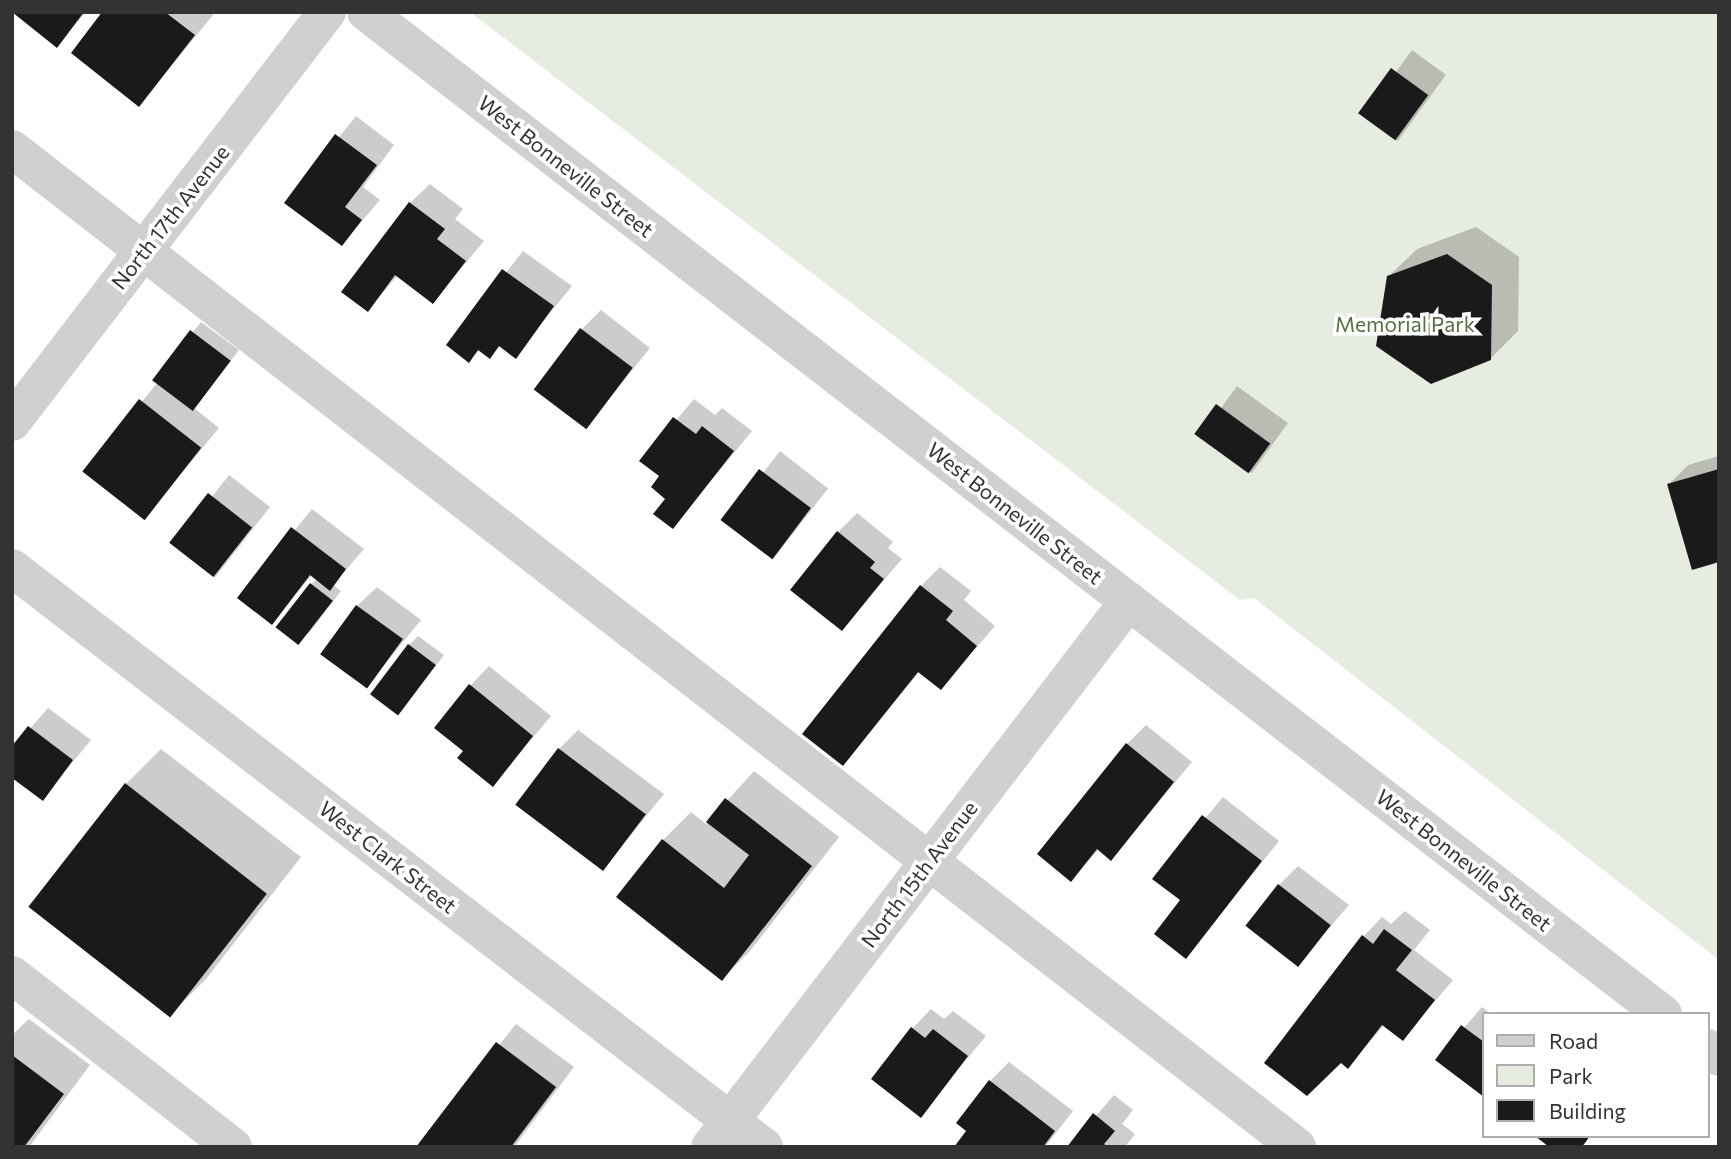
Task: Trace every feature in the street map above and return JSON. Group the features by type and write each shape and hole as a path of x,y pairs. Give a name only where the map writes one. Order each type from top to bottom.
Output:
{"street":[{"name":"North 17th Avenue","path":"12,422 327,12"},
{"name":"West Bonneville Street","path":"366,12 1660,1012"},
{"path":"12,149 1297,1147"},
{"name":"West Clark Street","path":"12,568 720,1133 764,1147"},
{"name":"North 15th Avenue","path":"720,1133 1129,601"},
{"path":"12,975 233,1147"}],"green space":[{"name":"Memorial Park","path":"470,12 1719,12 1719,960 1254,598 1240,600"}],"building":[{"path":"12,12 84,12 57,48"},
{"path":"102,12 165,12 195,35 139,107 71,53"},
{"path":"1391,68 1428,95 1395,140 1358,113"},
{"path":"335,134 377,165 345,207 362,220 342,246 284,203"},
{"path":"409,202 445,229 437,239 466,261 433,304 395,275 368,312 341,292"},
{"path":"1447,254 1492,285 1491,360 1431,384 1376,346 1387,276"},
{"path":"502,269 554,306 516,359 499,346 490,359 478,350 469,363 446,345"},
{"path":"580,328 633,368 586,429 534,389"},
{"path":"190,330 231,361 193,411 152,380"},
{"path":"139,399 201,448 145,520 82,471"},
{"path":"1216,404 1270,443 1248,473 1194,434"},
{"path":"673,417 696,434 702,426 734,451 673,529 653,514 665,499 651,487 659,476 639,461"},
{"path":"759,469 811,508 772,559 720,520"},
{"path":"1719,469 1719,562 1692,570 1667,484"},
{"path":"208,493 252,527 213,577 169,543"},
{"path":"291,527 346,569 330,591 310,575 272,625 237,598"},
{"path":"837,531 875,562 870,568 884,579 842,631 790,590"},
{"path":"310,583 333,601 298,645 276,627"},
{"path":"920,585 953,611 946,620 977,646 941,690 918,672 843,766 802,734"},
{"path":"356,605 403,639 367,688 320,654"},
{"path":"408,644 436,665 398,715 370,694"},
{"path":"469,684 533,736 493,787 457,758 463,751 434,728"},
{"path":"28,726 73,760 43,801 12,778 12,746"},
{"path":"1126,743 1174,782 1111,861 1097,849 1071,882 1037,854"},
{"path":"558,748 646,814 603,871 515,805"},
{"path":"125,783 267,894 170,1018 28,907"},
{"path":"725,798 812,866 722,981 616,897 662,839 724,888 749,855 706,822"},
{"path":"1202,815 1262,861 1186,959 1154,934 1180,900 1152,879"},
{"path":"1278,884 1331,925 1298,967 1245,926"},
{"path":"1384,929 1412,950 1396,970 1435,1000 1403,1041 1382,1025 1348,1069 1341,1063 1307,1096 1264,1063 1362,935 1373,944"},
{"path":"1461,1025 1482,1041 1482,1095 1435,1060"},
{"path":"911,1027 925,1038 933,1029 968,1056 921,1118 871,1079"},
{"path":"496,1042 556,1087 511,1147 416,1147"},
{"path":"12,1055 64,1094 24,1147 12,1147"},
{"path":"989,1080 1055,1131 1043,1147 954,1147 966,1131 956,1123"},
{"path":"1093,1113 1115,1131 1104,1144 1108,1147 1067,1147"},
{"path":"1538,1138 1589,1138 1582,1147 1549,1147"}]}
